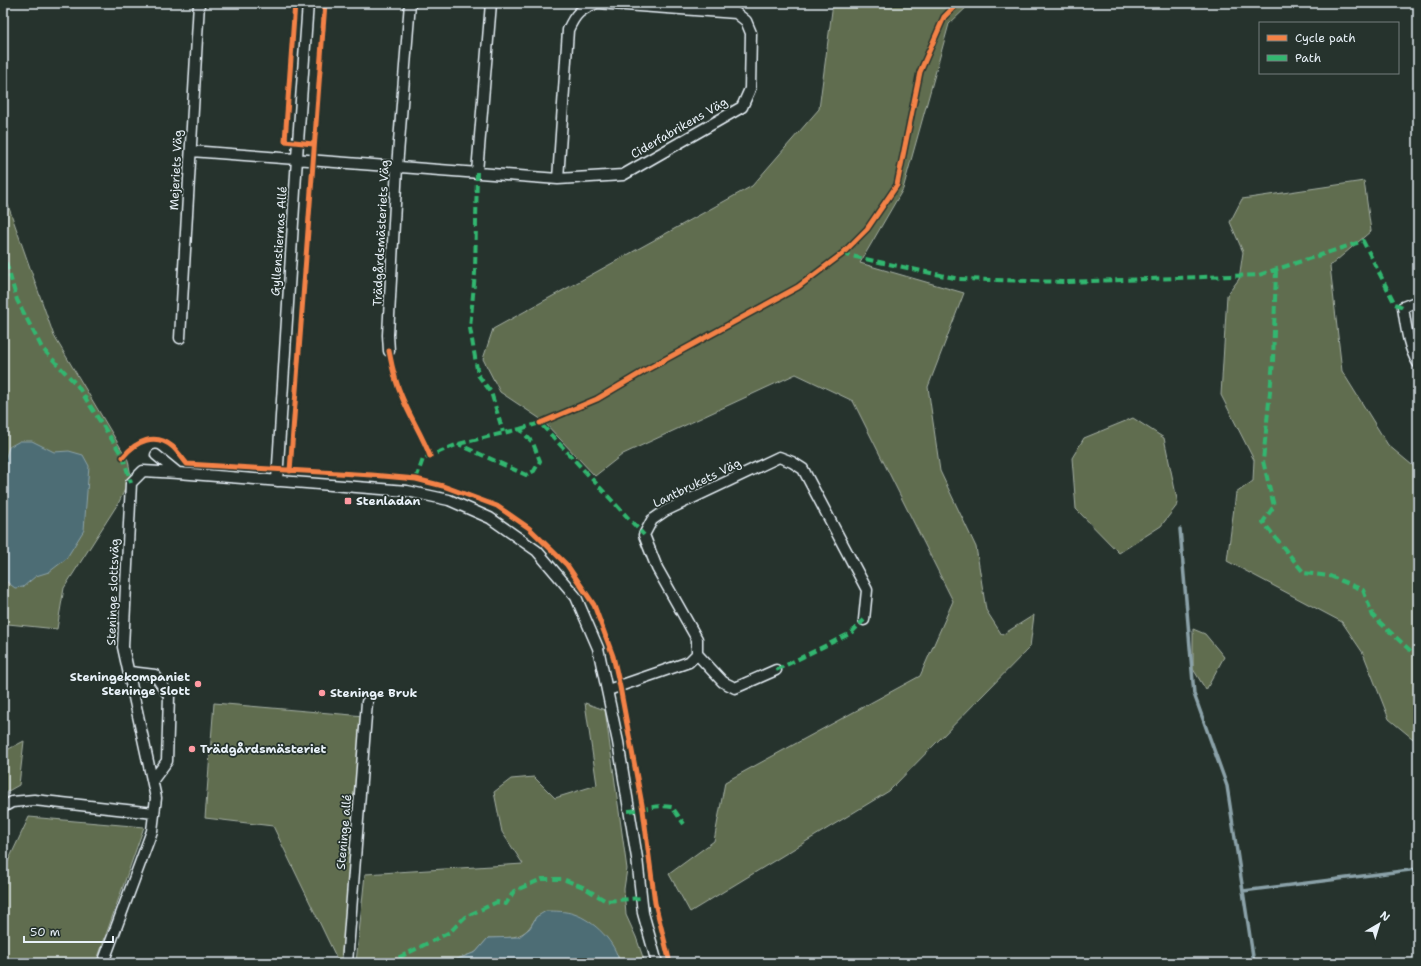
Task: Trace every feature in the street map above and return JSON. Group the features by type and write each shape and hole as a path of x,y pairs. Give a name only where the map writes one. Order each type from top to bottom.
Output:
{"street":[{"name":"Mejeriets Väg","path":"180,338 199,3"},
{"name":"Gyllenstiernas Allé","path":"277,481 308,3"},
{"name":"Trädgårdsmästeriets Väg","path":"389,352 388,335 397,167 410,3"},
{"path":"477,172 491,3"},
{"name":"Ciderfabrikens Väg","path":"191,151 558,179 623,175 742,106 750,89 751,33 746,21 736,13 597,3 584,7 574,18 568,30 558,179"},
{"path":"1418,301 1404,307 1406,327 1414,356 1418,363"},
{"path":"156,455 178,473"},
{"name":"Lantbrukets Väg","path":"697,654 697,639 657,568 644,535 652,520 665,511 779,457 792,462 803,469 867,590 864,620"},
{"name":"Steninge slottsväg","path":"154,813 156,798 153,780 130,672 123,647 131,483 143,471 407,492 449,500 490,518 537,550 576,598 598,648 608,690 637,858 643,913 656,963"},
{"path":"608,690 689,662 697,654 723,682 735,688 776,670"},
{"path":"130,672 155,675 169,696 167,761 153,780"},
{"name":"Steninge allé","path":"347,963 367,702"},
{"path":"3,807 12,802 34,800 154,813 152,831 103,963"}],"green space":[{"path":"833,3 971,3 949,24 903,189 860,263 964,293 928,387 940,471 976,547 986,610 1002,635 1034,615 1030,647 889,791 690,912 669,874 714,841 725,782 920,676 953,601 853,401 796,374 623,454 595,476 542,420 500,392 483,359 493,329 752,186 819,109"},
{"path":"1364,181 1371,231 1330,266 1342,371 1388,445 1418,470 1418,743 1389,719 1363,653 1342,622 1227,561 1236,493 1253,481 1254,460 1221,395 1227,295 1239,279 1243,252 1230,222 1242,199"},
{"path":"3,191 54,336 128,460 131,476 119,502 64,588 57,629 8,624 3,620"},
{"path":"1133,418 1164,438 1178,504 1161,526 1119,553 1076,509 1072,458 1084,438"},
{"path":"1193,629 1205,634 1224,657 1206,690 1193,669"},
{"path":"214,703 364,716 352,836 343,963 339,963 273,826 205,818"},
{"path":"585,703 605,710 627,869 624,889 626,915 636,937 645,963 619,963 618,956 536,917 527,930 522,934 511,937 488,938 476,952 447,963 356,963 365,874 523,864 502,832 494,792 511,779 534,777 555,798 597,785"},
{"path":"24,741 19,785 3,794 3,752"},
{"path":"29,817 144,827 96,963 3,963 3,872"}],"water":[{"path":"20,441 32,441 54,452 69,451 83,455 89,466 84,530 66,559 49,572 36,576 23,587 15,588 3,579 3,499 6,493 3,476 4,464 9,447"},
{"path":"546,911 571,913 589,921 609,940 614,948 619,963 447,963 476,952 488,938 519,937 530,928 536,917"}],"waterway":[{"path":"1180,529 1194,694 1227,786 1254,963"},
{"path":"1243,891 1418,869"}],"marked path":[{"path":"477,172 475,273 470,328 478,375 491,392 503,432"},
{"path":"842,254 959,279 1065,282 1259,275 1363,241 1395,304 1403,307"},
{"path":"3,251 17,300 42,348 77,385 123,457 131,483"},
{"path":"1276,270 1273,362 1263,461 1274,506 1263,522 1304,573 1330,576 1363,590 1373,616 1413,653 1418,655"},
{"path":"520,429 540,423 644,535"},
{"path":"416,479 423,459 458,444 520,429 533,443 540,461 534,471 526,475 458,444"},
{"path":"776,670 851,633 864,620"},
{"path":"628,811 666,806 672,807 684,824"},
{"path":"388,963 450,932 465,917 497,902 506,904 514,891 542,879 563,879 583,887 606,901 641,898"}],"cycle path":[{"path":"295,3 285,141 313,144"},
{"path":"290,471 325,3"},
{"path":"540,423 597,399 646,370 798,287 842,254 867,229 897,185 920,72 944,17 958,3"},
{"path":"389,351 394,374 400,391 430,456"},
{"path":"123,457 128,451 140,443 153,439 166,442 173,447 187,464 416,479 443,486 497,506 529,528 567,565 594,605 613,656 643,810 655,903 670,963"}],"place":[{"name":"Stenladan","path":"348,501"},
{"name":"Steningekompaniet Steninge Slott","path":"198,684"},
{"name":"Steninge Bruk","path":"322,693"},
{"name":"Trädgårdsmästeriet","path":"192,749"}]}
